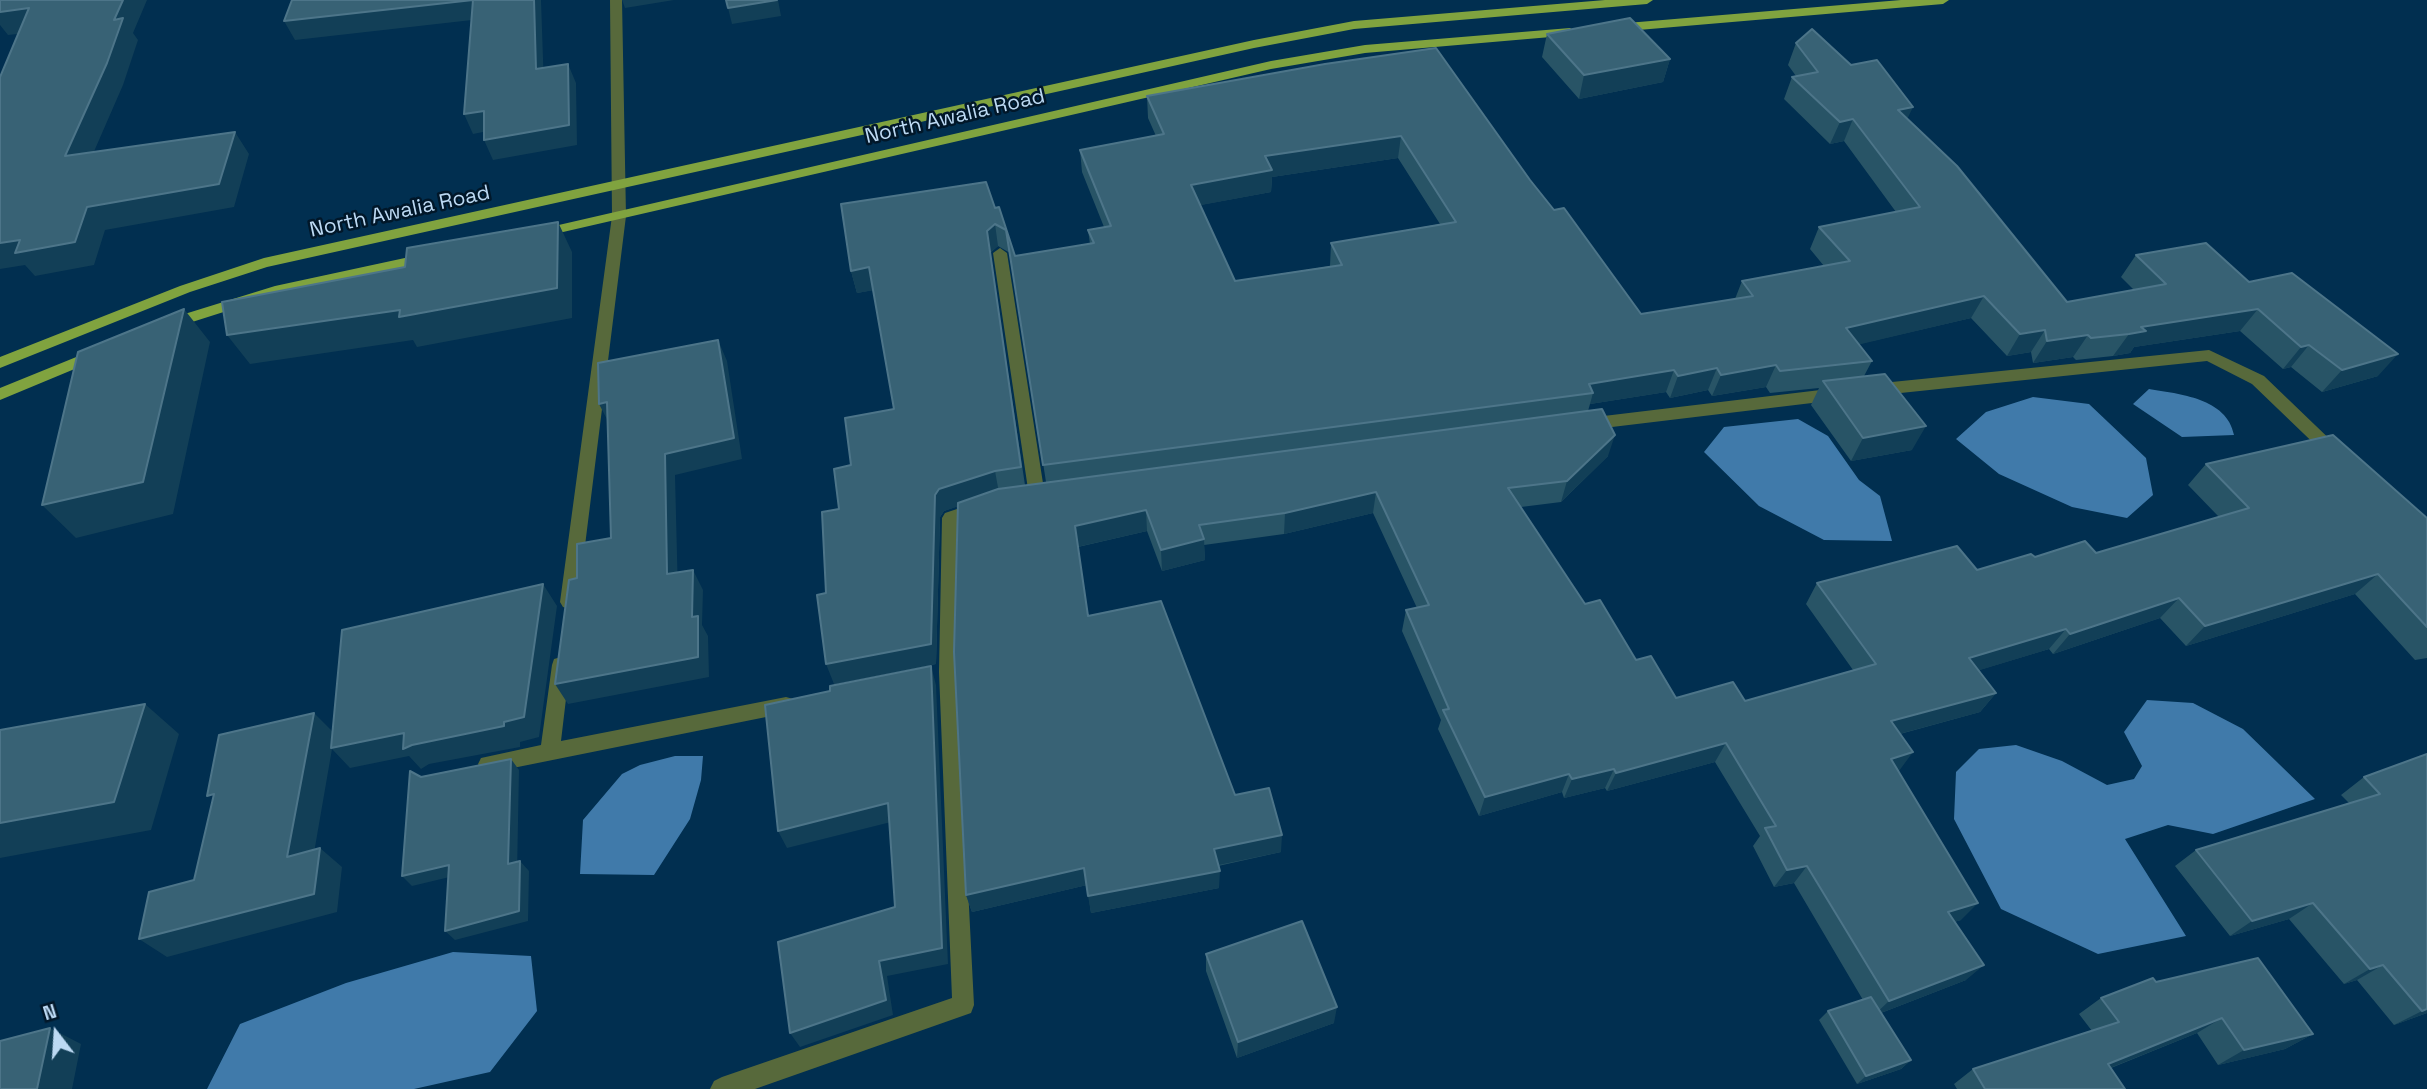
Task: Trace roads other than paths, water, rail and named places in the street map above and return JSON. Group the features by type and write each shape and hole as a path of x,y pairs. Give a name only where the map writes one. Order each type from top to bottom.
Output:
{"main road":[{"name":"North Awalia Road","path":"0,363 185,289 264,263 1254,44 1354,25 1647,0"},
{"name":"North Awalia Road","path":"527,236 1271,65 1365,49 1943,0"},
{"name":"North Awalia Road","path":"151,332 189,316 275,291 447,253"},
{"path":"0,394 113,347"}],"street":[{"path":"567,614 619,216 617,0"},
{"path":"1000,253 1038,496"},
{"path":"1568,426 1988,376 2209,355 2258,380 2347,466"},
{"path":"722,1089 962,1005 941,674 951,518 1000,501"},
{"path":"550,752 564,642"},
{"path":"470,768 802,701"}],"water":[{"path":"2149,389 2187,396 2212,406 2230,423 2234,435 2182,437 2133,404"},
{"path":"2033,397 2089,404 2146,458 2153,495 2127,518 2072,507 1999,474 1956,439 1986,412"},
{"path":"1798,419 1828,436 1859,480 1880,496 1892,541 1824,540 1759,506 1704,452 1724,427"},
{"path":"2147,700 2193,703 2243,729 2315,799 2213,834 2168,825 2125,839 2186,936 2098,954 2001,909 1954,819 1956,772 1979,749 2016,745 2062,761 2107,785 2134,779 2142,766 2124,732"},
{"path":"675,756 703,756 701,780 690,819 654,875 580,874 583,820 622,774 640,765"},
{"path":"453,952 531,956 537,1011 490,1072 414,1089 207,1089 240,1024 346,983"}]}
